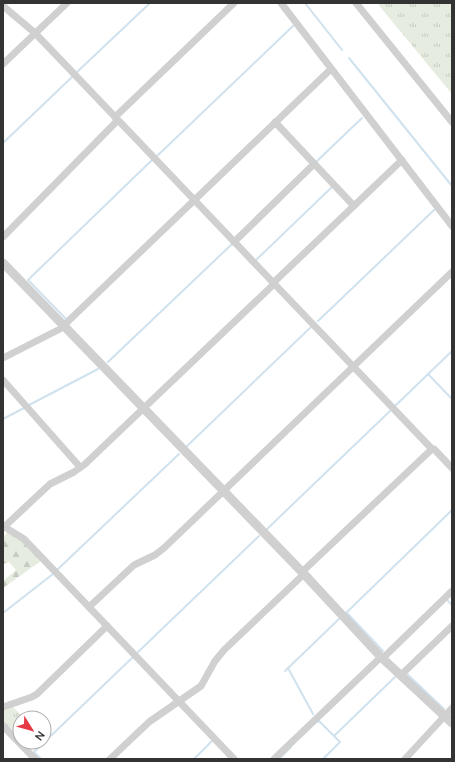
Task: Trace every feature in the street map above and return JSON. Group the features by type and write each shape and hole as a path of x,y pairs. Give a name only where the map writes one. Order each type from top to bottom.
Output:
{"street":[{"path":"3,64 67,3"},
{"path":"3,237 116,119 234,3"},
{"path":"281,3 452,226"},
{"path":"356,3 452,122"},
{"path":"3,6 35,33 432,449 452,468"},
{"path":"3,358 60,328 331,68"},
{"path":"275,122 354,206"},
{"path":"234,759 24,540 4,526 50,484 80,467 144,409 402,160"},
{"path":"234,242 314,164"},
{"path":"3,263 303,573 382,657 452,723"},
{"path":"89,607 134,565 155,555 164,548 452,272"},
{"path":"3,380 80,467"},
{"path":"110,759 149,722 201,686 215,661 224,650 432,449"},
{"path":"274,759 382,657 450,596"},
{"path":"3,706 37,694 107,626"},
{"path":"401,675 452,626"},
{"path":"405,759 452,708"},
{"path":"3,726 35,759"}],"green space":[{"path":"377,3 452,3 452,94"},
{"path":"8,531 22,540 41,561 3,588 3,581 16,570 9,562 3,564 3,538"},
{"path":"12,706 16,710 12,710 12,731 3,722 3,708"}],"waterway":[{"path":"76,73 150,3"},
{"path":"305,3 342,50"},
{"path":"156,157 293,26"},
{"path":"349,58 452,186"},
{"path":"3,143 72,77"},
{"path":"317,163 316,162 362,118"},
{"path":"66,319 28,280 152,160"},
{"path":"255,261 332,187"},
{"path":"318,321 434,210"},
{"path":"108,362 232,244"},
{"path":"186,447 311,327"},
{"path":"395,406 452,351"},
{"path":"29,405 98,369"},
{"path":"428,374 452,399"},
{"path":"3,419 24,408"},
{"path":"266,530 390,411"},
{"path":"57,570 179,454"},
{"path":"346,613 452,510"},
{"path":"137,653 259,536"},
{"path":"3,613 53,574"},
{"path":"446,599 452,605"},
{"path":"347,613 383,651"},
{"path":"285,671 339,619"},
{"path":"41,759 34,752 133,657"},
{"path":"288,668 313,714"},
{"path":"406,673 444,709"},
{"path":"323,759 340,742 334,736 395,677"},
{"path":"317,722 319,721 334,736"},
{"path":"194,759 212,741"},
{"path":"279,759 291,747"}]}
